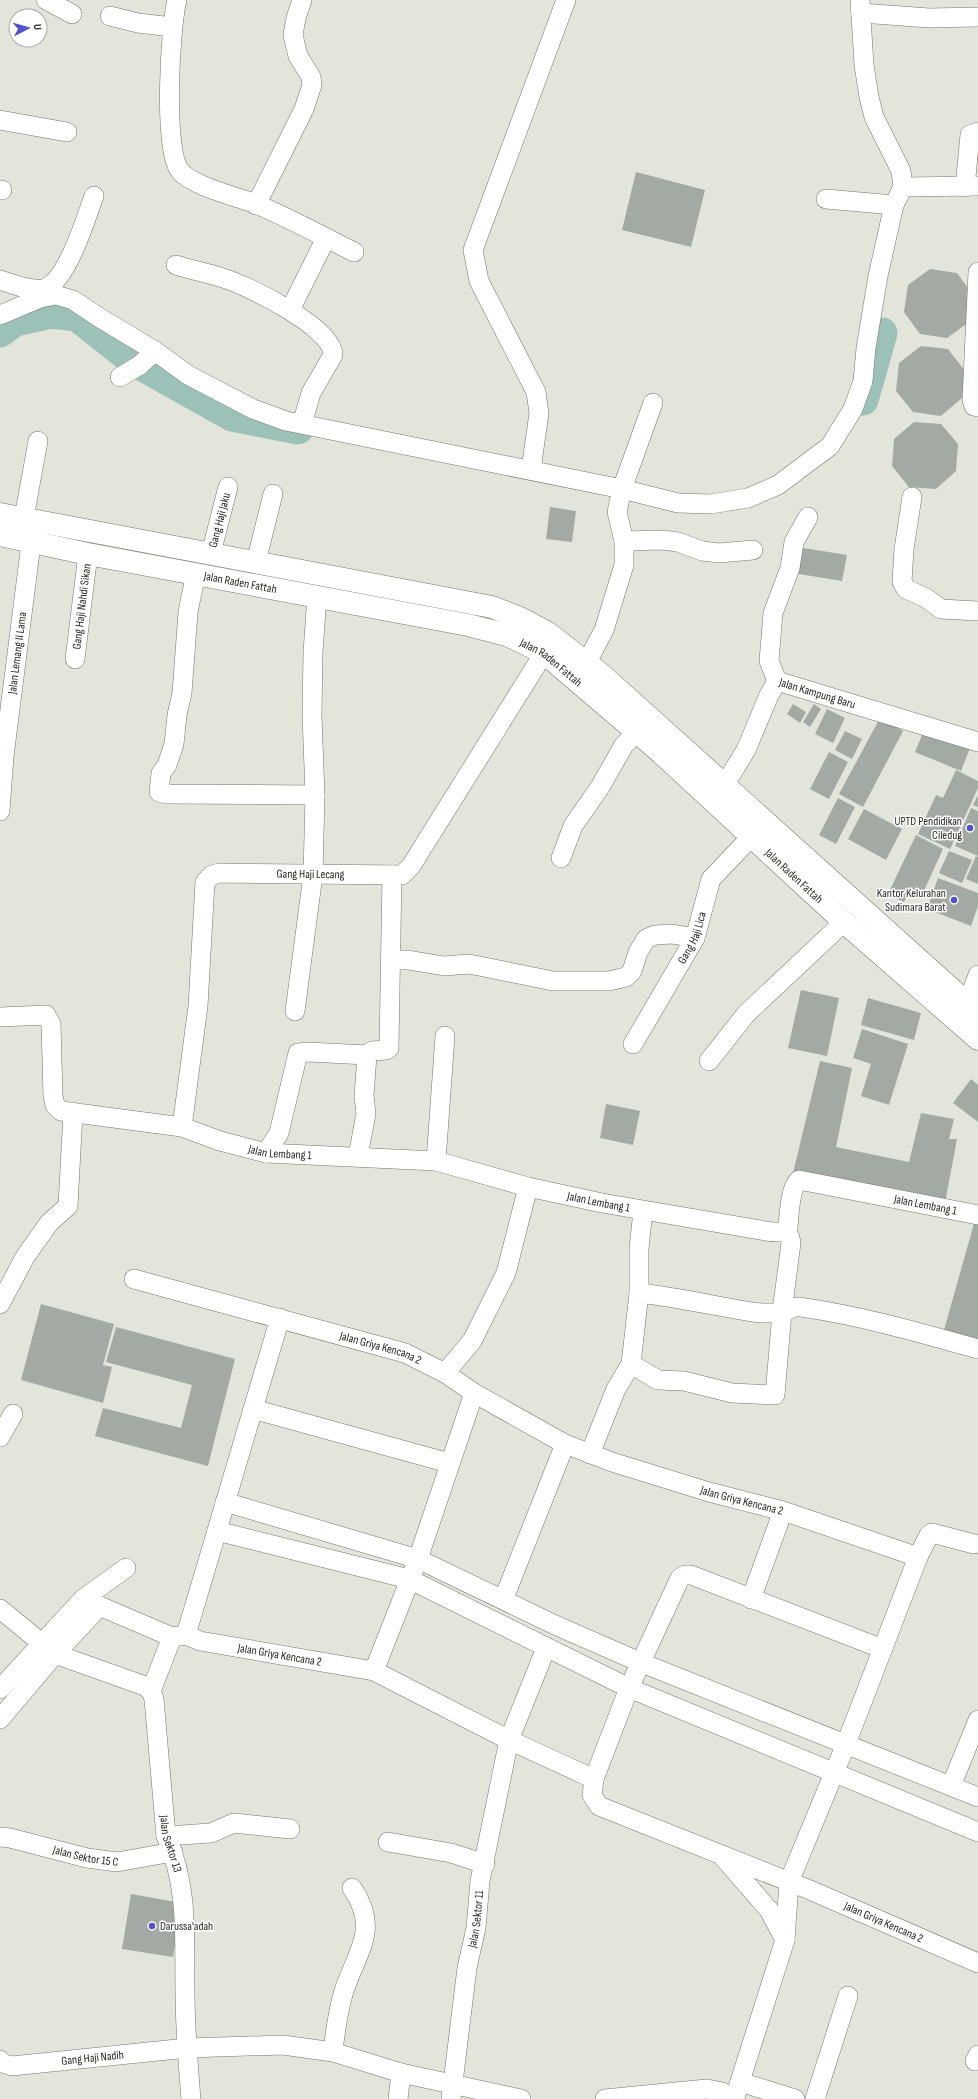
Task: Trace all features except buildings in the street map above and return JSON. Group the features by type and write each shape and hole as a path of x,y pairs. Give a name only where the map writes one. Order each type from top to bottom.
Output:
{"main road":[{"name":"Jalan Raden Fattah","path":"0,514 492,607 520,618 548,632 587,662 725,784 973,1009"},
{"name":"Jalan Raden Fattah","path":"0,535 88,554 468,625 507,635 544,653 637,732 844,922 978,1039"}],"street":[{"path":"46,0 72,14"},
{"path":"177,0 172,27 170,129 174,156 180,171 208,187 256,205 354,252"},
{"path":"256,205 304,108 312,85 310,77 298,56 293,35 296,18 302,0"},
{"path":"531,470 539,413 536,392 478,281 473,250 566,0"},
{"path":"0,315 34,300 56,295 73,300 100,318 149,356 253,409 286,421 531,470 620,499 711,504 748,498 778,485 830,446 853,409 863,381 866,348 878,276 894,205 903,187 901,171 874,117 869,97 864,64 861,6 929,18 978,17"},
{"path":"110,16 138,23 172,27"},
{"path":"0,120 67,132"},
{"path":"903,187 971,186 970,135 978,132"},
{"path":"0,280 36,289 45,288 57,280 74,250 94,196"},
{"path":"826,199 894,205"},
{"path":"290,310 326,238"},
{"path":"176,265 224,278 290,310 322,335 333,350 333,355 311,393 302,424"},
{"path":"978,272 972,400 974,406 978,407"},
{"path":"120,377 149,356"},
{"path":"587,662 604,630 616,596 624,565 624,541 620,499 653,403"},
{"name":"Jalan Lemang II Lama","path":"0,811 4,756 32,542 29,519 38,441"},
{"name":"Gang Haji Jaku","path":"211,553 228,487"},
{"path":"256,562 273,494"},
{"path":"912,498 904,549 902,582 906,589 926,598 941,609 978,611"},
{"name":"Jalan Kampung Baru","path":"808,517 794,542 790,568 773,613 769,661 777,681 978,742"},
{"path":"624,541 662,540 678,542 702,551 719,553 754,550"},
{"name":"Gang Haji Nahdi Sikan","path":"75,658 88,554"},
{"path":"196,573 188,612 182,693 177,715 174,744 167,765 161,773 159,792 166,794 315,795"},
{"path":"295,1011 313,875 315,795 312,715 313,645 317,596"},
{"name":"Gang Haji Lecang","path":"182,1127 198,1006 205,882 212,875 219,873 402,875 411,866 544,653"},
{"path":"725,784 746,750 769,695 777,681"},
{"path":"561,858 573,826 600,787 624,745 637,732"},
{"name":"Gang Haji Lica","path":"633,1044 695,938 711,879 752,836"},
{"path":"266,1153 279,1133 298,1053 308,1052 367,1055 372,1052 386,1050 389,1048 392,875"},
{"path":"709,1061 746,1014 844,922"},
{"path":"391,960 408,960 444,966 469,964 553,980 609,981 626,977 632,971 638,952 646,939 655,935 672,934 695,938"},
{"path":"973,1009 978,975"},
{"name":"Jalan Lembang 1","path":"0,1017 46,1015 49,1018 51,1024 55,1105 61,1111 182,1127 220,1141 266,1153 358,1156 436,1161 528,1186 643,1211 766,1231 785,1231 788,1228 793,1191 795,1183 799,1180 978,1215"},
{"path":"436,1161 445,1036"},
{"path":"358,1156 366,1114 364,1096 367,1055"},
{"path":"0,1304 25,1257 48,1223 68,1206 73,1112"},
{"path":"445,1373 472,1341 506,1273 528,1186"},
{"path":"590,1454 616,1389 630,1364 635,1339 639,1293 639,1248 643,1211"},
{"path":"630,1364 658,1380 684,1381 732,1392 775,1395 782,1312 791,1243 790,1238 785,1231"},
{"name":"Jalan Griya Kencana 2","path":"134,1279 405,1353 445,1373 474,1393 565,1444 590,1454 709,1492 783,1511 918,1557"},
{"path":"639,1293 692,1300 708,1305 730,1306 747,1311 782,1312 798,1307 867,1318 978,1349"},
{"path":"0,1609 49,1649 145,1686 151,1691 179,1636 217,1531 280,1318"},
{"path":"374,1671 418,1559 449,1463 474,1393"},
{"path":"253,1409 449,1463"},
{"path":"0,1438 13,1414"},
{"path":"504,1598 565,1444"},
{"path":"225,1502 418,1559 504,1598 555,1625 642,1663 978,1797"},
{"path":"783,1511 751,1599 882,1649"},
{"path":"217,1531 409,1579 629,1688 978,1832"},
{"path":"605,2099 707,2089 722,2092 731,2099 736,2094 785,1940 789,1882 846,1744 918,1557 929,1535 932,1534 974,1544"},
{"path":"18,1698 1,1685 49,1649 126,1568"},
{"name":"Jalan Griya Kencana 2","path":"751,1599 691,1575 685,1575 680,1578 642,1663 629,1688 594,1779 592,1795 599,1806 789,1882 978,1963"},
{"name":"Jalan Griya Kencana 2","path":"92,1603 179,1636 200,1641 374,1671 509,1740 594,1779"},
{"path":"509,1740 546,1648"},
{"path":"0,1719 18,1698 49,1649"},
{"name":"Jalan Sektor 13","path":"151,1691 154,1699 169,1844 181,1882 186,1934 185,1992 191,2099"},
{"path":"951,1786 978,1720"},
{"name":"Jalan Sektor 11","path":"451,2092 467,1968 476,1928 480,1881 485,1864 509,1740"},
{"name":"Jalan Sektor 15 C","path":"0,1837 10,1838 88,1858 117,1862 169,1844 211,1833 234,1823 290,1829"},
{"path":"388,1842 451,1853 485,1864"},
{"name":"Jalan Griya Kencana 2","path":"721,1854 769,1910 785,1940"},
{"path":"333,2052 336,2026 343,1996 359,1956 365,1932 365,1910 352,1888"},
{"path":"815,2099 848,1996"},
{"name":"Gang Haji Nadih","path":"0,2060 2,2063 12,2066 187,2048 283,2045 333,2052 401,2072 451,2092 521,2099"},
{"path":"398,2099 401,2072"},
{"path":"740,2082 795,2099"}],"waterway":[{"path":"0,332 15,321 51,313 77,316 134,361 232,416 298,429"},
{"path":"863,400 882,333"}],"place":[{"name":"UPTD Pendidikan Ciledug","path":"970,828"},
{"name":"Kantor Kelurahan Sudimara Barat","path":"954,900"},
{"name":"Darussa'adah","path":"152,1926"}]}
